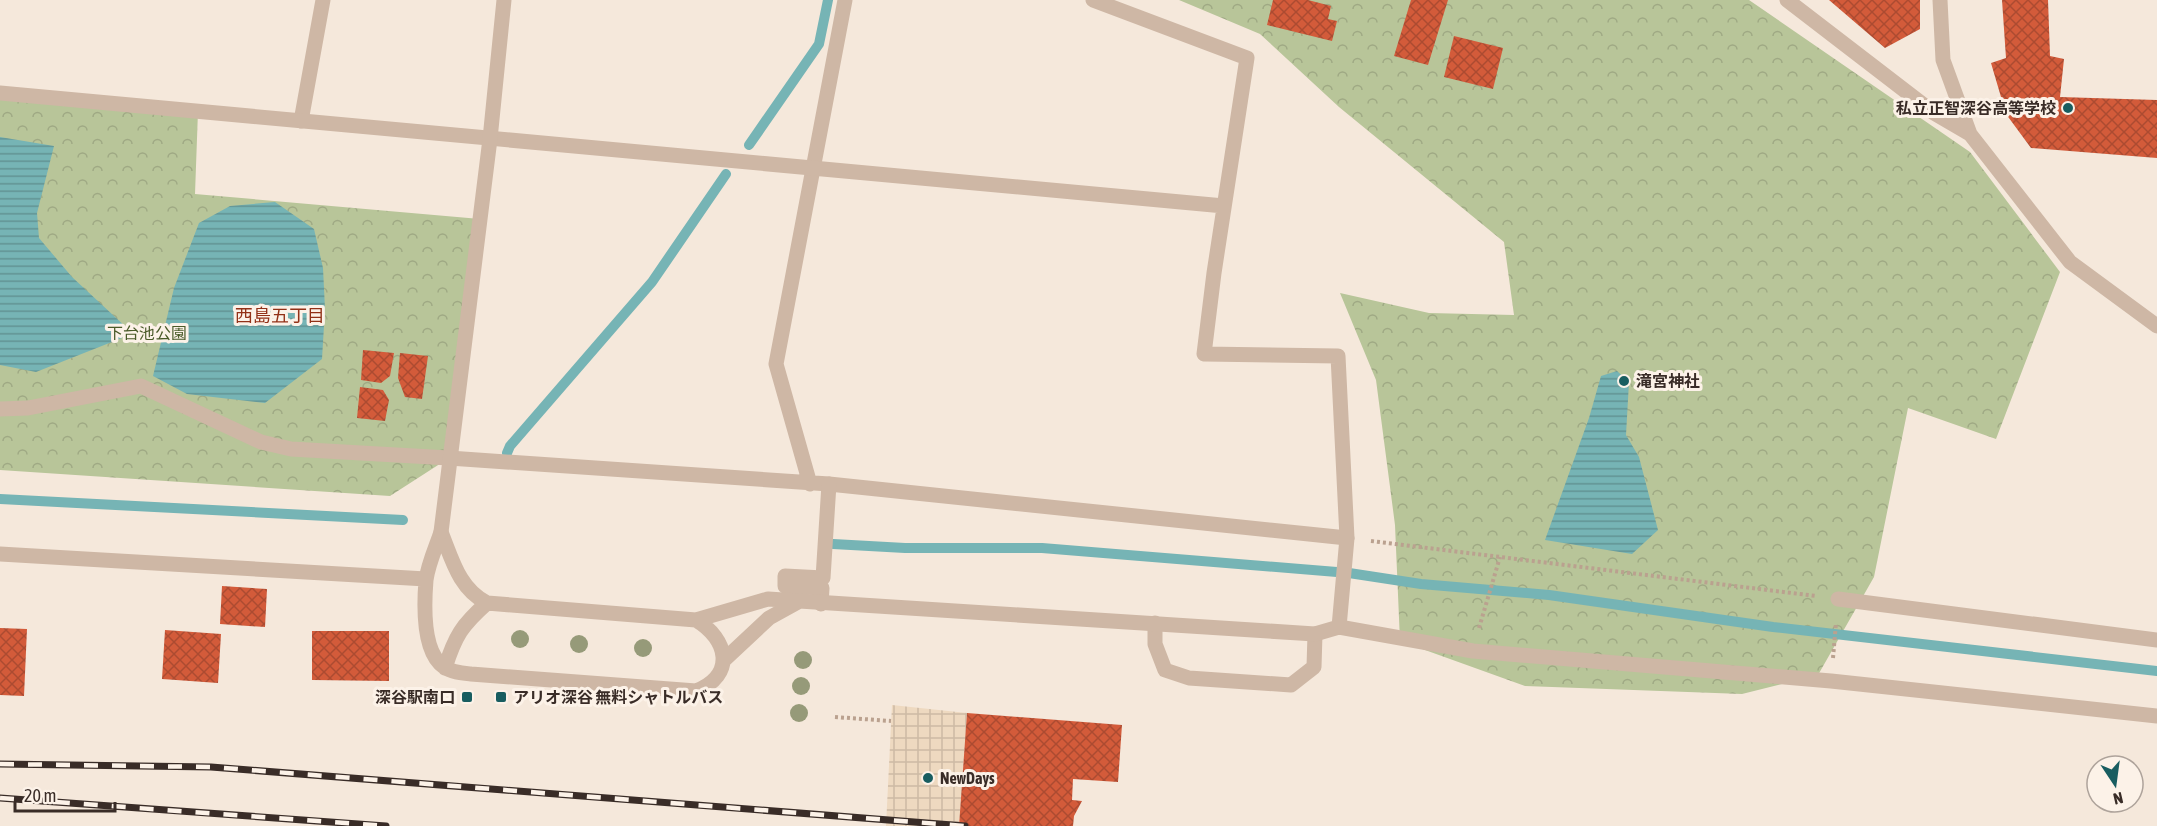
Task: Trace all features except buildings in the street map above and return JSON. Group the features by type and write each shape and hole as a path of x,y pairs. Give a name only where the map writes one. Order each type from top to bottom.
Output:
{"street":[{"path":"301,121 323,0"},
{"path":"504,0 490,139 441,532 426,579 428,640 433,656 445,668 471,674 696,691 707,687 715,680 723,661 769,618 798,602"},
{"path":"810,483 776,363 845,0"},
{"path":"1093,0 1247,58 1204,354 1338,357 1347,538 1339,621"},
{"path":"1787,0 1934,113 1970,134"},
{"path":"1940,0 1943,60 1970,134 2070,262 2157,326"},
{"path":"0,93 1224,206"},
{"path":"0,409 28,408 141,386 261,442 291,448 829,484 1347,538"},
{"path":"821,604 822,588 785,586 785,576 823,578 829,484"},
{"path":"441,532 460,579 476,598 487,603 696,620 768,599 1315,634 1339,621 1473,651 1831,681 2157,717"},
{"path":"0,554 426,579"},
{"path":"1838,599 2157,640"},
{"path":"445,668 453,642 466,622 487,603"},
{"path":"696,620 710,628 716,636 723,661"},
{"path":"1155,622 1155,644 1165,670 1189,678 1291,685 1314,667 1315,634"}],"path":[{"path":"1347,538 1838,599 1831,681"},
{"path":"1473,651 1500,556"},
{"path":"835,717 891,721"}],"green space":[{"path":"1179,0 1749,0 1970,152 2060,272 1996,439 1908,408 1874,577 1818,675 1742,694 1525,686 1400,641 1395,525 1376,380 1340,293 1429,313 1514,315 1504,242 1339,107 1260,34"},
{"name":"下台池公園","path":"0,93 198,111 195,194 480,219 449,458 390,496 0,470"}],"shaded area":[{"path":"892,705 967,713 959,826 886,826"}],"water":[{"path":"0,137 54,146 37,213 39,238 72,277 128,329 122,338 36,372 0,365"},
{"path":"275,202 314,229 323,268 325,309 322,359 265,403 187,394 153,376 174,288 199,223 230,206"},
{"path":"1617,371 1629,382 1626,435 1639,457 1658,530 1632,554 1545,540 1589,418 1601,376"}],"waterway":[{"path":"749,145 819,44 828,0"},
{"path":"507,453 510,446 652,282 726,174"},
{"path":"0,499 403,520"},
{"path":"833,544 905,548 1042,548 1349,573 1421,584 1549,595 1773,627 2157,671"}],"railway":[{"path":"0,764 211,767 965,826"},
{"path":"0,798 386,826"}],"place":[{"name":"私立正智深谷高等学校","path":"2068,108"},
{"name":"滝宮神社","path":"1624,381"},
{"name":"深谷駅南口","path":"467,697"},
{"name":"アリオ深谷 無料シャトルバス","path":"501,697"},
{"name":"NewDays","path":"928,778"}],"district":[{"name":"西島五丁目","path":"280,316"}]}
